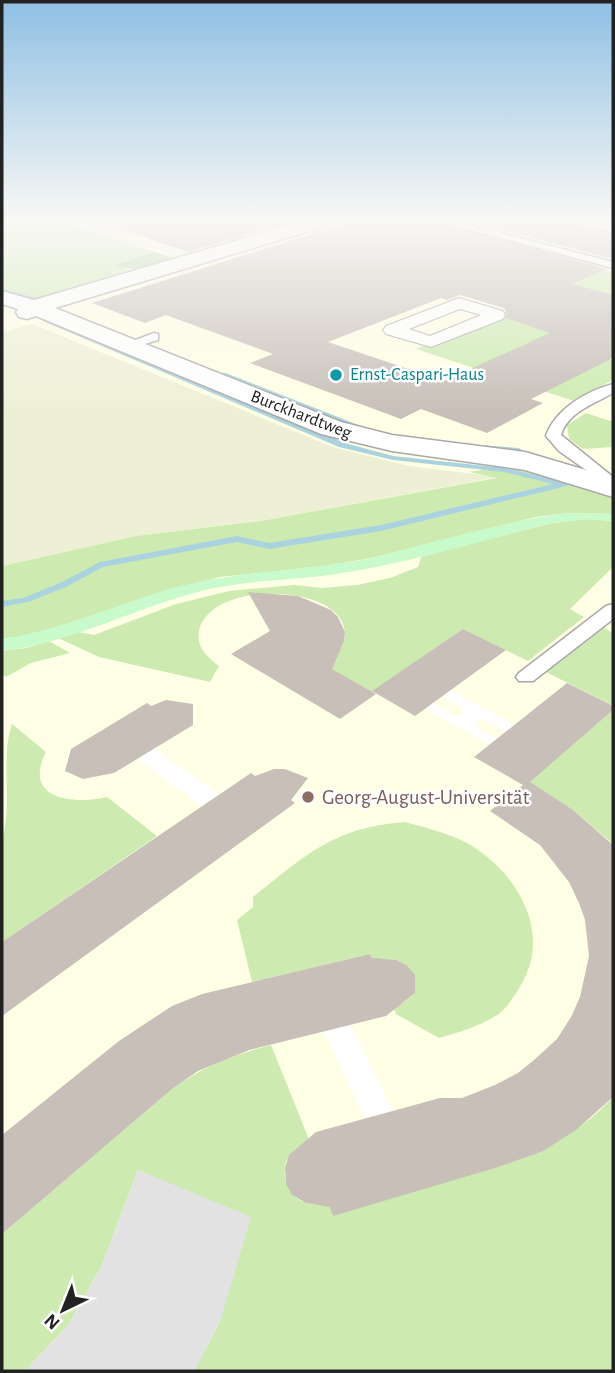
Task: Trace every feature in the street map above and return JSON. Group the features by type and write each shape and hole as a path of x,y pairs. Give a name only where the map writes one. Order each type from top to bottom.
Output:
{"street":[{"path":"2,321 22,315 34,307 104,286"},
{"name":"Burckhardtweg","path":"2,297 34,307 331,428 366,439 524,461 613,486"},
{"path":"459,303 497,315 431,342 392,330 459,303"}],"lane":[{"path":"128,345 154,337"},
{"path":"613,388 562,418 555,427 554,436 564,448 613,486"},
{"path":"526,677 613,610"}],"shaded area":[{"name":"Georg-August-Universität","path":"2,286 613,286 613,1371 2,1371"},
{"path":"32,324 333,447 409,466 500,477 261,521 136,536 2,566 2,333"},
{"path":"138,1170 251,1217 221,1319 194,1371 25,1371 68,1325 102,1265"}],"green space":[{"path":"2,286 76,286 49,294 56,297 44,300 2,290"},
{"path":"565,286 613,286 613,306"},
{"path":"507,311 613,361 613,380 574,401 416,349"},
{"path":"586,413 613,422 613,447 583,449 569,439 567,425"},
{"path":"500,467 557,479 599,493 613,499 613,514 569,513 536,517 372,558 319,567 220,577 123,605 84,620 29,635 2,639 2,566 136,536 261,521 497,478 469,472"},
{"path":"569,513 613,514 613,521 586,519 553,523 369,568 205,590 79,633 2,651 2,639 66,624 169,589 243,575 368,559 496,526"},
{"path":"586,519 613,521 613,567 570,609 584,617 528,661 463,629 372,692 324,665 336,654 344,640 342,621 329,607 307,598 281,594 254,595 229,601 209,613 199,631 199,642 203,651 219,666 210,682 99,657 58,638 77,632 94,635 176,604 229,591 294,585 322,588 357,585 390,578 418,567 422,555 553,523"},
{"path":"604,628 613,633 613,706 546,672"},
{"path":"49,641 70,653 31,663 6,677 2,674 2,651"},
{"path":"613,710 613,844 573,810 528,783"},
{"path":"12,724 46,752 40,768 40,780 46,789 66,799 107,797 157,836 2,942 2,840 7,811 7,751"},
{"path":"405,822 454,837 479,850 509,879 520,897 529,915 533,935 532,955 523,981 504,1009 481,1024 439,1038 396,1014 393,1006 403,1003 415,993 415,974 396,961 374,961 370,954 252,982 237,920 253,907 253,897 306,856 340,837 380,825"},
{"path":"271,1045 310,1142 288,1158 286,1180 290,1191 296,1197 315,1205 436,1181 513,1161 549,1146 582,1125 613,1097 613,1371 194,1371 221,1319 138,1170 102,1265 68,1325 25,1371 2,1371 2,1234 172,1089 219,1062"}],"pier":[{"path":"450,690 515,725 506,732 483,719 474,725 497,739 490,745 425,709 432,703 456,716 465,710 442,696"},
{"path":"154,748 219,795 201,806 137,759"},
{"path":"351,1025 393,1111 365,1118 324,1032"}],"building":[{"path":"146,286 580,286 613,295 613,358 531,399 543,403 487,433 421,409 401,419 250,363 273,354 166,315 145,323 92,303","holes":["460,295 504,308 506,318 550,333 444,381 328,342 441,298 447,300"]},
{"path":"248,592 298,596 331,610 338,617 345,632 332,669 376,694 340,719 231,654 270,631"},
{"path":"463,629 506,650 415,716 372,691"},
{"path":"567,683 613,706 613,710 530,782 573,810 613,845 613,1097 576,1130 543,1151 333,1216 330,1207 306,1203 292,1195 286,1184 285,1168 289,1155 316,1132 440,1098 462,1098 518,1073 557,1039 580,997 589,956 585,920 579,903 569,882 540,845 490,811 523,785 474,757"},
{"path":"166,700 193,704 193,725 114,773 83,779 65,771 71,749 147,703 151,706"},
{"path":"274,769 285,769 308,778 291,800 295,803 2,1016 2,942 251,773 255,776"},
{"path":"370,954 372,958 396,960 406,965 415,974 415,993 386,1016 249,1050 198,1071 172,1089 2,1234 2,1135 119,1041 172,1006 202,994"}],"waterway":[{"path":"2,291 39,300"},
{"path":"45,320 342,445 393,458 504,470 558,483"},
{"path":"224,374 362,428"},
{"path":"481,447 519,450 522,453"},
{"path":"2,604 25,600 63,585 100,565 237,539 269,546 381,528 564,484"}],"place":[{"name":"Ernst-Caspari-Haus","path":"336,375"},
{"name":"Georg-August-Universität","path":"308,797"}]}
